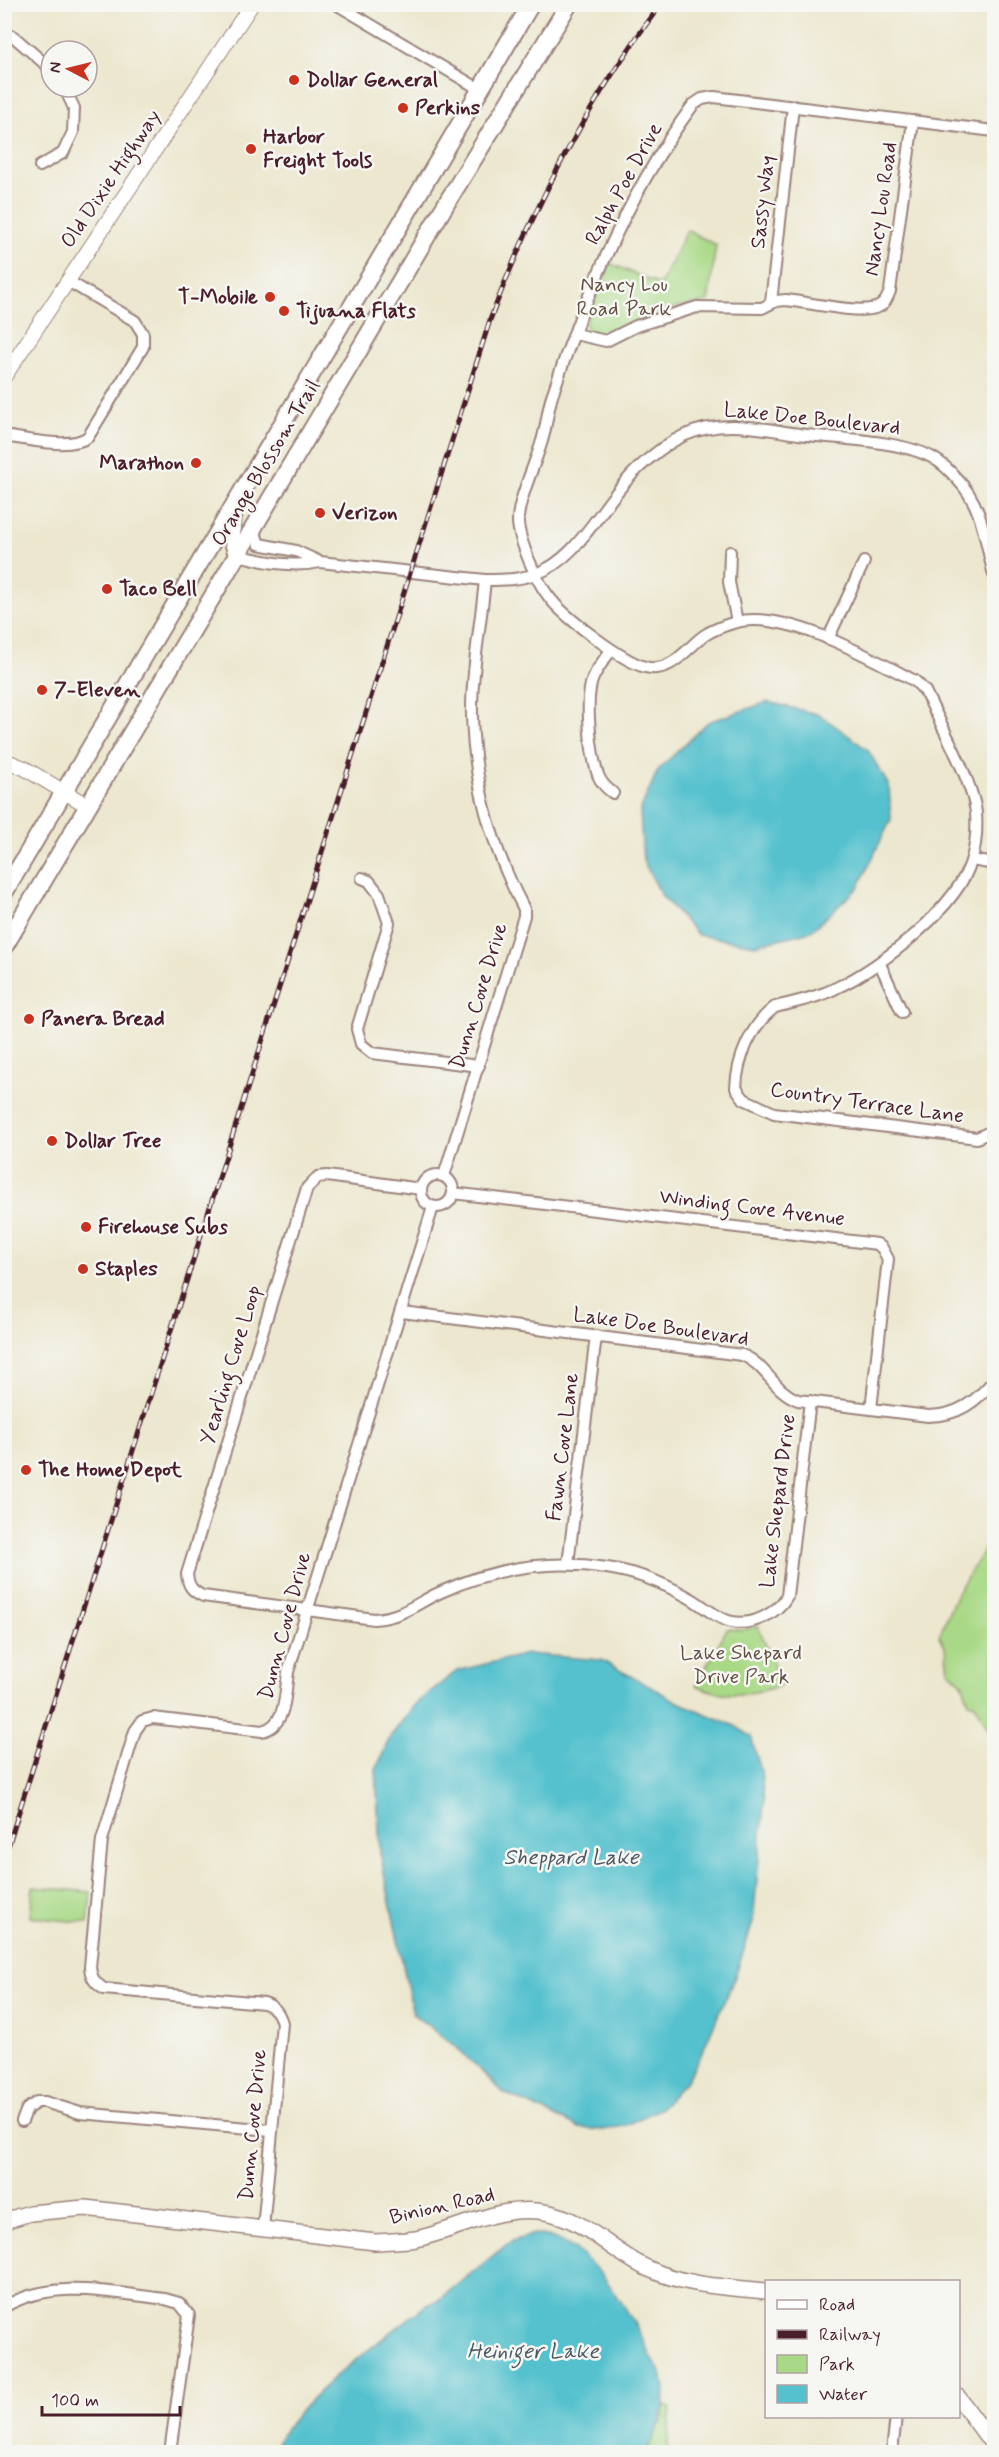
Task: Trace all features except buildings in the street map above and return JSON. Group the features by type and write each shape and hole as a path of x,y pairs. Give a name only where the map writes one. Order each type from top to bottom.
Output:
{"main road":[{"name":"Orange Blossom Trail","path":"4,892 531,4"},
{"name":"Orange Blossom Trail","path":"4,947 491,129 569,4"},
{"path":"235,505 231,531 232,543 238,555"},
{"path":"206,553 213,558 218,572 214,594"},
{"name":"Binion Road","path":"4,2221 30,2213 85,2208 349,2240 401,2241 429,2235 499,2213 523,2210 550,2213 574,2221 626,2256 673,2278 765,2291"},
{"path":"960,2400 994,2446"}],"street":[{"name":"Old Dixie Highway","path":"4,377 252,4"},
{"path":"336,4 481,90"},
{"path":"4,33 39,59"},
{"name":"Ralph Poe Drive","path":"972,860 976,822 974,800 925,691 915,681 828,639 783,622 757,619 737,622 705,635 680,658 662,667 649,668 637,665 611,651 554,603 534,574 518,521 553,394 599,273 644,182 693,105 702,99 714,97 994,131"},
{"path":"40,166 63,153 73,132 74,108 70,99"},
{"name":"Sassy Way","path":"771,302 794,106"},
{"name":"Nancy Lou Road","path":"575,334 606,341 636,326 697,307 762,308 771,302 786,300 869,309 879,307 886,300 890,291 913,121"},
{"path":"4,436 69,444 82,442 88,438 143,347 144,334 135,321 68,281"},
{"name":"Lake Doe Boulevard","path":"238,555 284,564 320,562 485,580 507,580 534,574 558,561 581,539 619,489 641,466 665,447 682,436 701,430 734,426 895,446 933,458 958,479 970,495 980,516 994,575"},
{"name":"Lake Doe Boulevard","path":"256,525 255,533 259,544 296,551 320,562"},
{"path":"730,552 729,582 737,622"},
{"path":"828,639 864,562"},
{"name":"Dunn Cove Drive","path":"444,1176 524,916 524,909 502,863 489,824 480,787 475,748 472,715 485,580"},
{"path":"611,651 593,677 589,696 597,773 612,793"},
{"path":"4,760 24,768 88,806"},
{"path":"902,1012 880,964 932,918 956,888 972,860 994,864"},
{"path":"362,878 369,881 379,894 389,923 357,1029 361,1044 372,1053 478,1066"},
{"name":"Country Terrace Lane","path":"880,964 834,990 775,1007 767,1013 742,1057 736,1084 738,1093 751,1104 774,1113 977,1138 994,1130"},
{"name":"Yearling Cove Loop","path":"308,1610 203,1596 194,1592 188,1584 187,1574 307,1188 311,1182 327,1176 421,1189"},
{"path":"444,1176 451,1183 453,1194 448,1203 433,1207 423,1198 421,1189 429,1177 444,1176"},
{"name":"Winding Cove Avenue","path":"453,1194 877,1244 888,1259 871,1409"},
{"name":"Dunn Cove Drive","path":"263,2229 282,2023 275,2009 264,2003 104,1989 93,1980 90,1966 102,1840 138,1726 142,1721 153,1718 262,1731 273,1727 280,1718 288,1672 433,1207"},
{"name":"Lake Doe Boulevard","path":"402,1312 742,1355 760,1365 789,1397 928,1416 942,1415 975,1401 994,1380"},
{"name":"Fawn Cove Lane","path":"568,1563 596,1336"},
{"name":"Lake Shepard Drive","path":"308,1610 375,1619 387,1618 400,1615 438,1593 480,1577 531,1566 568,1563 636,1574 689,1597 725,1620 735,1623 759,1618 776,1609 787,1596 810,1401"},
{"path":"22,2121 27,2109 36,2102 45,2102 80,2114 272,2130"},
{"path":"4,2307 36,2295 73,2288 165,2299 179,2303 189,2315 170,2452"},
{"path":"892,2452 896,2418"}],"green space":[{"name":"Nancy Lou Road Park","path":"687,230 716,245 708,302 650,315 603,336 588,331 585,323 610,263 660,285"},
{"path":"994,1534 994,1739 975,1704 969,1702 962,1683 948,1670 945,1646 939,1636 957,1593"},
{"name":"Lake Shepard Drive Park","path":"758,1626 782,1685 749,1693 728,1694 696,1685 727,1629 743,1630"},
{"path":"33,1887 91,1892 88,1923 30,1917"},
{"path":"665,2406 671,2408 667,2452 646,2452 663,2418"}],"water":[{"path":"768,702 820,715 868,750 889,786 891,819 858,888 811,931 755,945 698,935 662,896 643,860 640,811 658,770 708,722"},
{"name":"Sheppard Lake","path":"527,1654 601,1660 680,1703 735,1726 751,1737 761,1771 764,1803 753,1922 736,1974 700,2057 685,2082 660,2109 624,2126 603,2130 580,2128 504,2093 456,2047 413,2014 380,1853 376,1770 390,1737 416,1703 457,1671"},
{"name":"Heiniger Lake","path":"534,2234 554,2238 572,2248 589,2262 618,2297 631,2317 660,2372 665,2393 663,2411 646,2452 273,2452 283,2433 299,2413 340,2373 425,2306 437,2301 510,2242"}],"railway":[{"path":"4,1859 490,320 525,237 564,156 610,78 661,4"}],"place":[{"name":"Dollar General","path":"294,80"},
{"name":"Perkins","path":"403,108"},
{"name":"Harbor Freight Tools","path":"251,149"},
{"name":"T-Mobile","path":"270,297"},
{"name":"Tijuana Flats","path":"284,311"},
{"name":"Marathon","path":"196,463"},
{"name":"Verizon","path":"320,513"},
{"name":"Taco Bell","path":"107,589"},
{"name":"7-Eleven","path":"42,690"},
{"name":"Panera Bread","path":"29,1019"},
{"name":"Dollar Tree","path":"52,1141"},
{"name":"Firehouse Subs","path":"86,1227"},
{"name":"Staples","path":"83,1269"},
{"name":"The Home Depot","path":"26,1470"}]}
